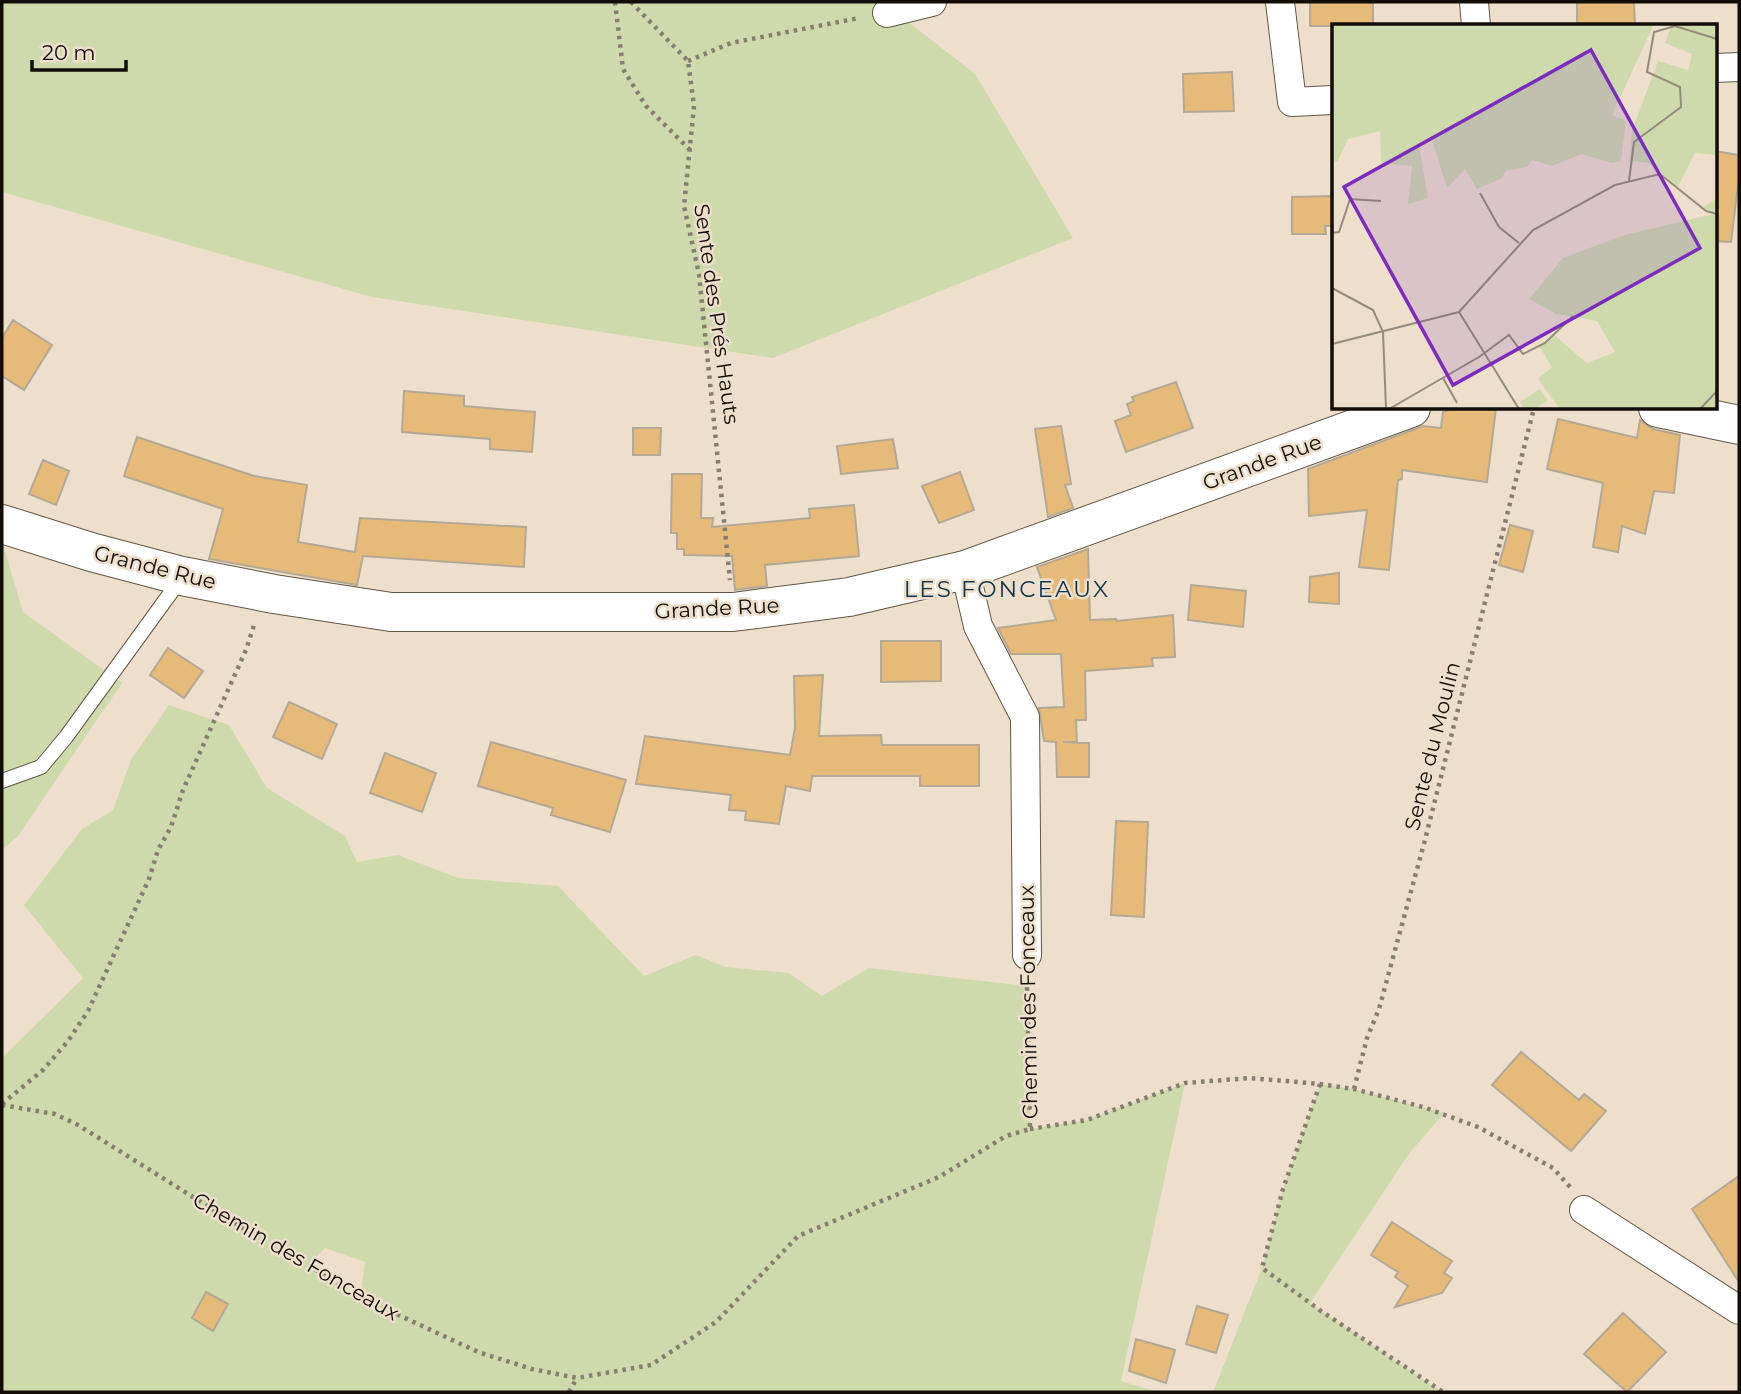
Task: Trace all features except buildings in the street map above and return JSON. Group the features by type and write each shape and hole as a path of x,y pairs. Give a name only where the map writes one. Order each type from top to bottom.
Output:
{"street":[{"path":"887,13 932,2"},
{"path":"1280,2 1292,102 1332,100"},
{"path":"1474,2 1476,24"},
{"path":"1716,68 1739,67"},
{"name":"Grande Rue","path":"2,524 91,552 182,576 391,612 733,612 849,597 965,570 1405,410"},
{"path":"1668,410 1739,425"},
{"name":"Chemin des Fonceaux","path":"965,570 978,626 1025,717 1027,956"},
{"path":"1584,1210 1739,1310"}],"lane":[{"path":"2,781 41,767 66,737 182,576"}],"path":[{"path":"615,2 623,69 646,106 690,150"},
{"path":"631,2 688,61 731,43 887,13"},
{"name":"Sente des Prés Hauts","path":"688,61 694,106 684,206 699,274 733,612"},
{"name":"Sente du Moulin","path":"1354,1089 1367,1038 1379,1009 1425,840 1533,410"},
{"path":"2,1105 43,1070 68,1041 88,1011 149,879 183,790 246,650 265,592"},
{"name":"Chemin des Fonceaux","path":"2,1105 55,1114 360,1297 478,1352 532,1369 577,1378 650,1365 716,1322 798,1236 939,1177 1006,1136 1030,1129 1027,956"},
{"path":"1030,1129 1084,1121 1185,1083 1250,1078 1320,1084 1354,1089 1444,1113 1478,1127 1553,1168 1568,1183 1584,1210"},
{"path":"1320,1084 1283,1189 1262,1268 1321,1311 1443,1392"},
{"path":"569,1392 577,1378"}],"green space":[{"path":"2,2 883,2 975,74 1073,238 773,358 372,297 2,192"},
{"path":"2,541 23,612 122,683 18,836 2,850"},
{"path":"169,705 229,725 267,788 345,836 357,862 398,855 458,878 558,886 644,976 696,955 725,967 789,973 822,996 869,968 1027,986 1031,1129 1087,1120 1185,1083 1121,1381 1158,1392 2,1392 2,1058 83,978 24,905 82,829 113,810 131,760","holes":["325,1248 365,1262 360,1297 308,1265"]},
{"path":"1320,1084 1354,1089 1444,1113 1408,1155 1310,1303 1442,1392 1213,1392 1262,1268 1283,1189"}],"district":[{"name":"LES FONCEAUX","path":"1007,589"}]}
